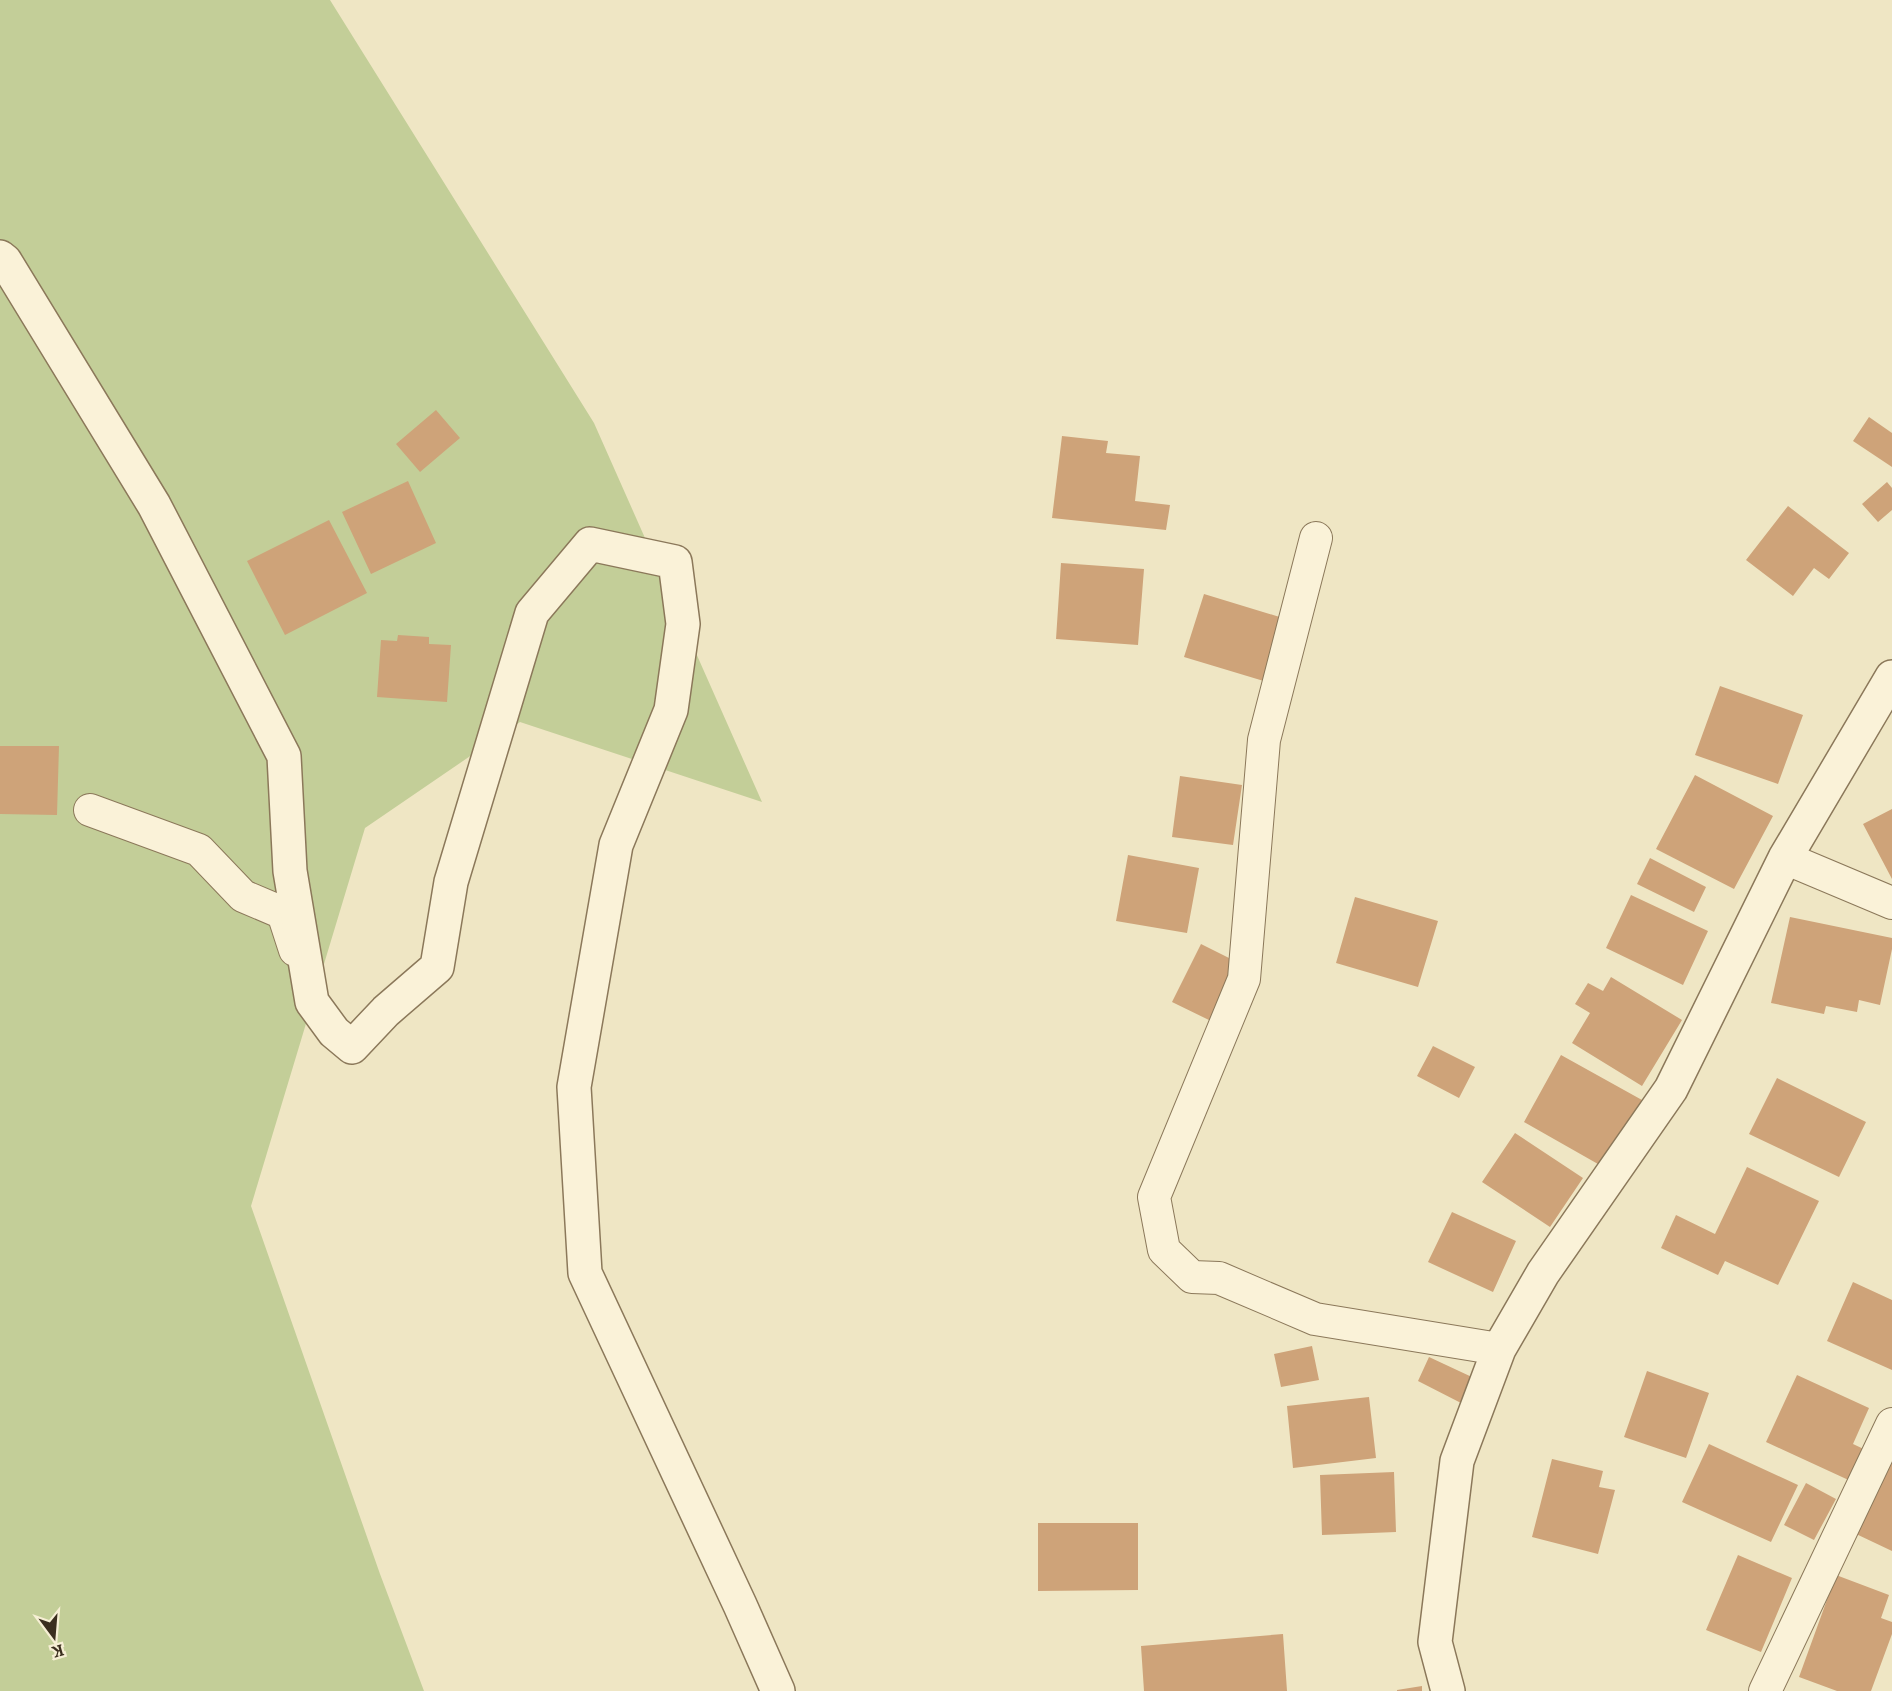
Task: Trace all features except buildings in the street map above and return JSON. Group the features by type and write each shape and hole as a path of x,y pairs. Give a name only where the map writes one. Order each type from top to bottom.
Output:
{"street":[{"path":"0,257 5,261 154,505 284,756 290,871 312,1002"},
{"path":"1316,538 1264,740 1244,979 1154,1197 1164,1250 1192,1277 1219,1278 1315,1319 1499,1349"},
{"path":"90,810 199,850 243,896 283,913 312,1002 334,1032 352,1047 386,1011 437,967 451,882 532,613 590,544 675,561 683,624 671,710 616,845 573,1087 585,1274 778,1691"},
{"path":"1448,1691 1435,1642 1457,1461 1499,1349 1543,1274 1671,1089 1785,858 1892,677"},
{"path":"1785,858 1892,903"},
{"path":"1765,1691 1892,1424"}],"green space":[{"path":"0,0 330,0 594,423 762,802 520,722 365,828 251,1206 380,1574 424,1691 0,1691"}]}
